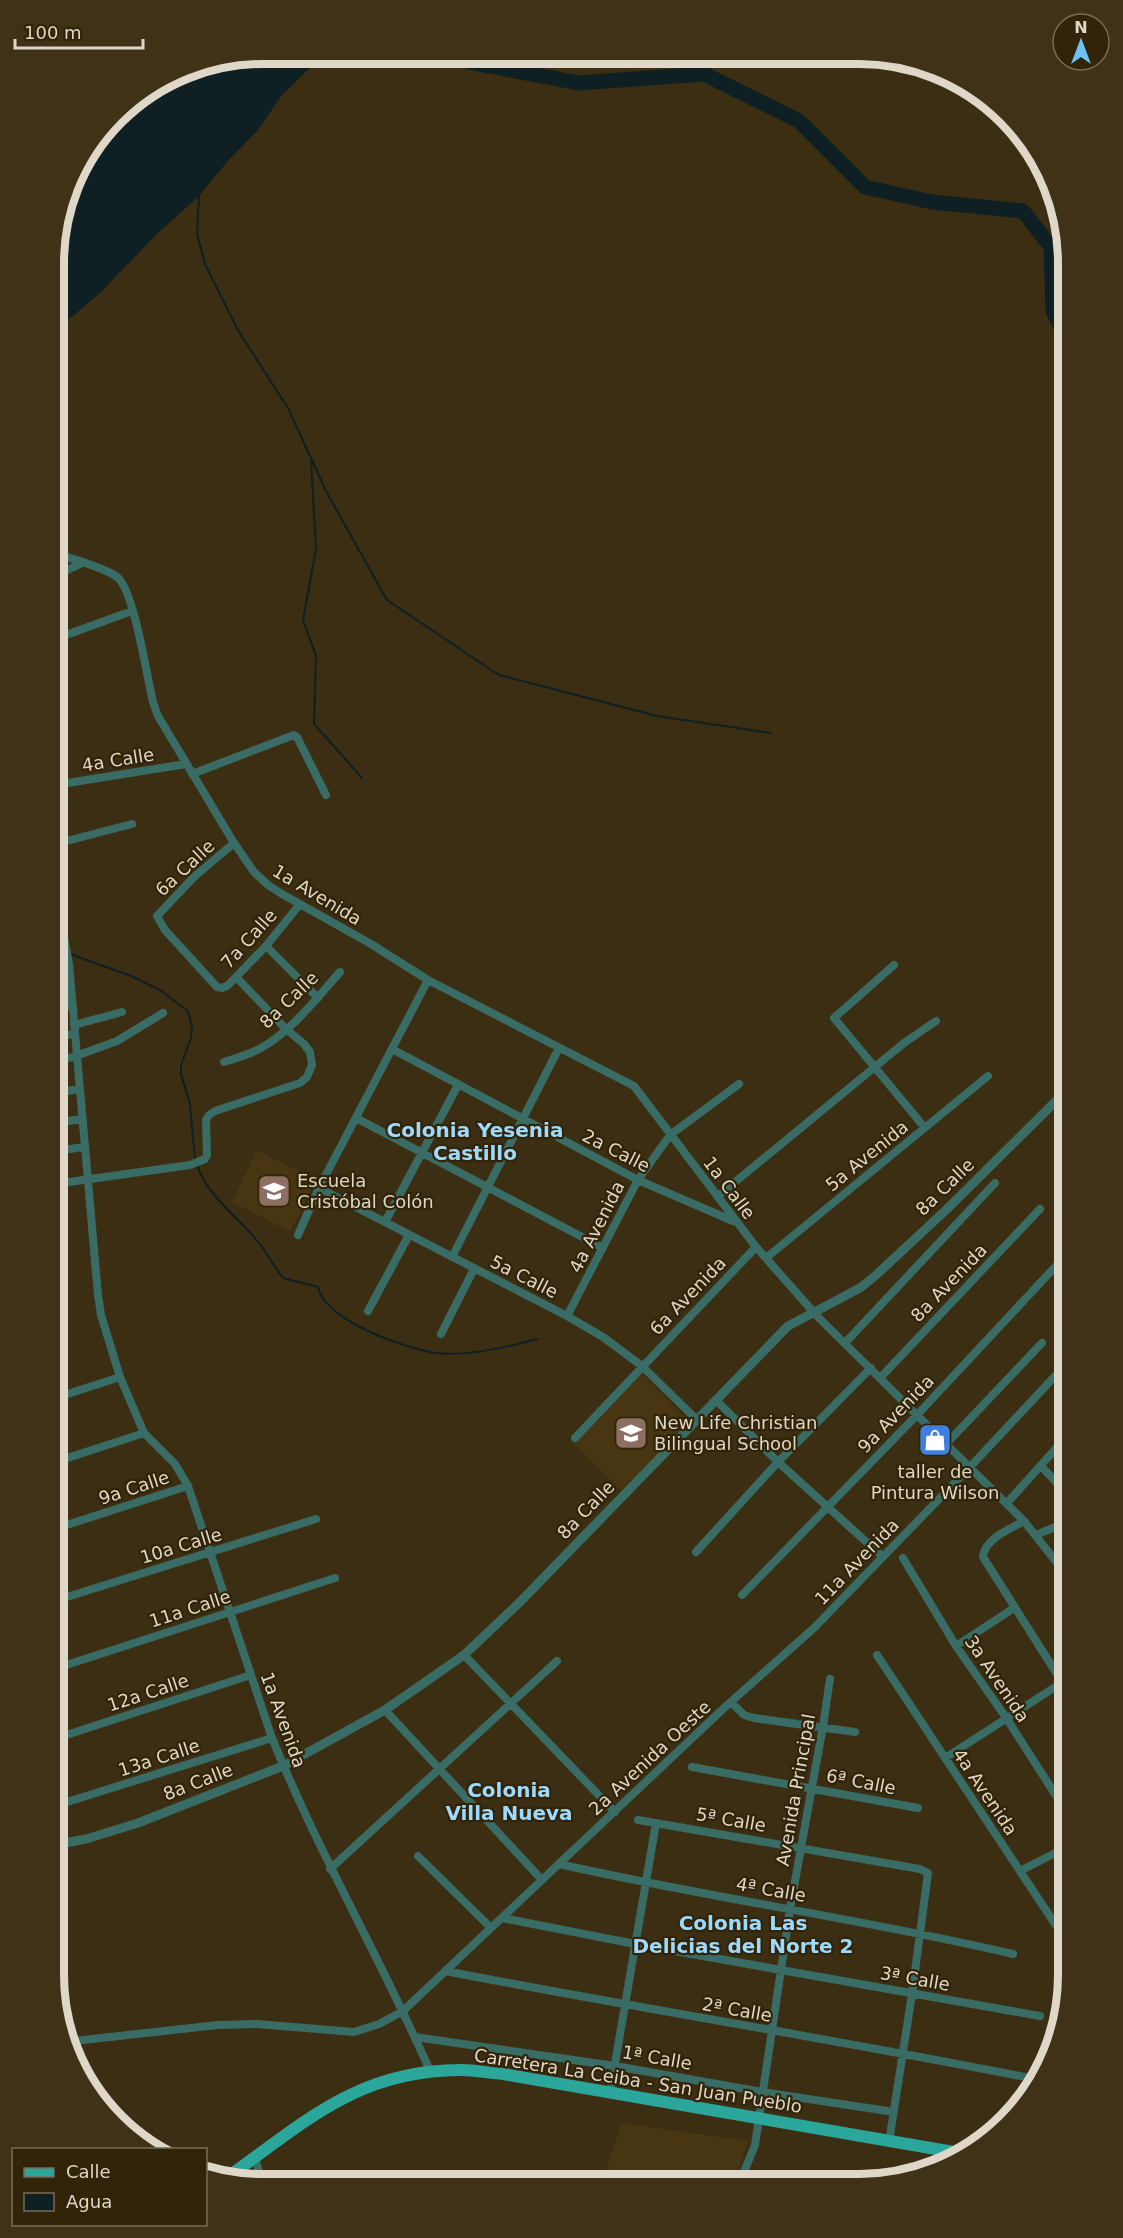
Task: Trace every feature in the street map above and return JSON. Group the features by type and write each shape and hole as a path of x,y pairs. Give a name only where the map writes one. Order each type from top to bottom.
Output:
{"main road":[{"name":"Carretera La Ceiba - San Juan Pueblo","path":"235,2172 313,2115 341,2098 388,2079 430,2071 463,2070 502,2074 950,2152"}],"street":[{"name":"1a Avenida","path":"65,556 118,578 126,589 158,716 234,843 254,872 264,882 428,980"},
{"path":"65,571 82,563"},
{"path":"65,635 132,611"},
{"path":"192,774 294,735 326,795"},
{"name":"4a Calle","path":"65,783 186,764"},
{"path":"65,841 132,824"},
{"name":"6a Calle","path":"217,987 165,930 157,916 195,876 234,843"},
{"name":"7a Calle","path":"217,987 227,986 236,977 266,946 300,904"},
{"name":"1a Avenida","path":"65,935 98,1295 101,1315 120,1377 144,1433 175,1464 188,1486 283,1766 330,1869 403,2011 430,2071"},
{"path":"266,946 318,998"},
{"path":"894,964 834,1018 925,1128"},
{"name":"8a Calle","path":"225,1062 262,1048 286,1029 318,998 340,972"},
{"path":"65,977 70,976"},
{"path":"64,1183 190,1165 201,1161 207,1155 206,1120 209,1115 300,1083 307,1077 312,1065 310,1052 236,977"},
{"path":"298,1235 319,1188 428,980"},
{"name":"1a Calle","path":"428,980 634,1086 756,1247 814,1312 971,1466"},
{"path":"65,1006 72,1005"},
{"path":"65,1033 123,1012"},
{"path":"65,1059 117,1041 163,1013"},
{"path":"718,1196 914,1035 936,1021"},
{"path":"452,1257 559,1048"},
{"name":"2a Calle","path":"392,1049 638,1180 735,1222"},
{"name":"5a Avenida","path":"766,1258 988,1076"},
{"name":"4a Avenida","path":"567,1316 638,1180 670,1135 739,1084"},
{"path":"385,1222 458,1085"},
{"path":"65,1091 79,1089"},
{"name":"8a Calle","path":"64,1843 138,1823 283,1766 384,1710 464,1655 519,1603 788,1326 860,1288 875,1276 946,1210 1058,1099"},
{"path":"356,1118 603,1248"},
{"path":"64,1122 82,1119"},
{"path":"64,1150 84,1147"},
{"path":"845,1342 996,1183"},
{"name":"5a Calle","path":"319,1188 567,1316 603,1337 642,1366 696,1419"},
{"name":"8a Avenida","path":"881,1377 1040,1209"},
{"path":"368,1311 409,1235"},
{"name":"6a Avenida","path":"642,1366 756,1247"},
{"name":"9a Avenida","path":"742,1595 918,1414 1058,1264"},
{"path":"441,1334 474,1269"},
{"path":"947,1443 1042,1343"},
{"path":"574,1437 642,1366"},
{"path":"696,1552 778,1462 871,1368"},
{"name":"11a Avenida","path":"814,1628 1058,1373"},
{"path":"64,1395 120,1377"},
{"path":"716,1401 778,1462 883,1557"},
{"path":"64,1459 144,1433"},
{"path":"1007,1503 1058,1447"},
{"path":"971,1466 1024,1521 1058,1564"},
{"path":"1041,1466 1058,1484"},
{"name":"9a Calle","path":"64,1526 188,1486"},
{"name":"10a Calle","path":"64,1598 316,1519"},
{"path":"1024,1521 988,1543 983,1553 984,1560 1058,1671"},
{"path":"1036,1535 1058,1526"},
{"name":"3a Avenida","path":"903,1558 956,1646 1007,1719 1058,1799"},
{"name":"11a Calle","path":"64,1667 335,1578"},
{"path":"956,1646 1014,1608"},
{"name":"2a Avenida Oeste","path":"76,2041 218,2025 257,2024 354,2032 379,2024 403,2011 731,1702 814,1628"},
{"name":"4a Avenida","path":"877,1654 1058,1929"},
{"path":"464,1655 615,1812"},
{"path":"330,1869 557,1661"},
{"name":"12a Calle","path":"64,1736 251,1676"},
{"name":"Avenida Principal","path":"743,2174 755,2145 790,1909 830,1679"},
{"path":"945,1758 1058,1686"},
{"path":"731,1702 744,1715 754,1718 855,1732"},
{"path":"384,1710 542,1880"},
{"name":"13a Calle","path":"64,1803 272,1738"},
{"name":"6ª Calle","path":"692,1767 918,1808"},
{"name":"5ª Calle","path":"638,1820 924,1870 928,1873 928,1878 921,1933"},
{"path":"610,2093 656,1823"},
{"path":"1020,1871 1058,1852"},
{"path":"418,1856 491,1928"},
{"name":"4ª Calle","path":"559,1864 645,1884 921,1933 1013,1954"},
{"name":"3ª Calle","path":"502,1918 1040,2016"},
{"path":"889,2142 921,1933"},
{"name":"2ª Calle","path":"445,1971 625,2006 904,2053 1025,2077"},
{"name":"1ª Calle","path":"415,2037 615,2066 894,2112"},
{"path":"255,2158 260,2174"}],"shaded area":[{"name":"Escuela Cristóbal Colón","path":"257,1150 316,1180 290,1232 232,1202"},
{"name":"New Life Christian Bilingual School","path":"641,1373 690,1423 621,1490 573,1443"},
{"path":"622,2123 749,2141 736,2174 604,2174"}],"water":[{"path":"250,65 313,65 282,95 258,130 199,196 156,235 100,293 65,322 65,250 71,212 85,175 114,132 153,98 199,75 225,68"}],"waterway":[{"path":"484,65 579,83 704,74 799,121 865,187 932,202 1023,211 1051,247 1053,311 1058,321"},
{"path":"199,196 197,234 205,264 239,332 288,408 327,493 387,600 499,675 657,716 771,733"},
{"path":"311,460 316,549 303,620 316,656 314,724 362,778"},
{"path":"70,954 131,976 160,990 188,1011 192,1026 191,1038 181,1065 181,1074 190,1104 195,1160"},
{"path":"197,1165 202,1177 216,1197 259,1243 283,1278 318,1287 324,1299 335,1311 368,1331 406,1346 449,1354 487,1350 537,1339"}],"place":[{"name":"Escuela Cristóbal Colón","path":"274,1191"},
{"name":"New Life Christian Bilingual School","path":"631,1433"},
{"name":"taller de Pintura Wilson","path":"935,1440"}],"district":[{"name":"Colonia Yesenia Castillo","path":"475,1142"},
{"name":"Colonia Villa Nueva","path":"509,1802"},
{"name":"Colonia Las Delicias del Norte 2","path":"743,1934"}]}
